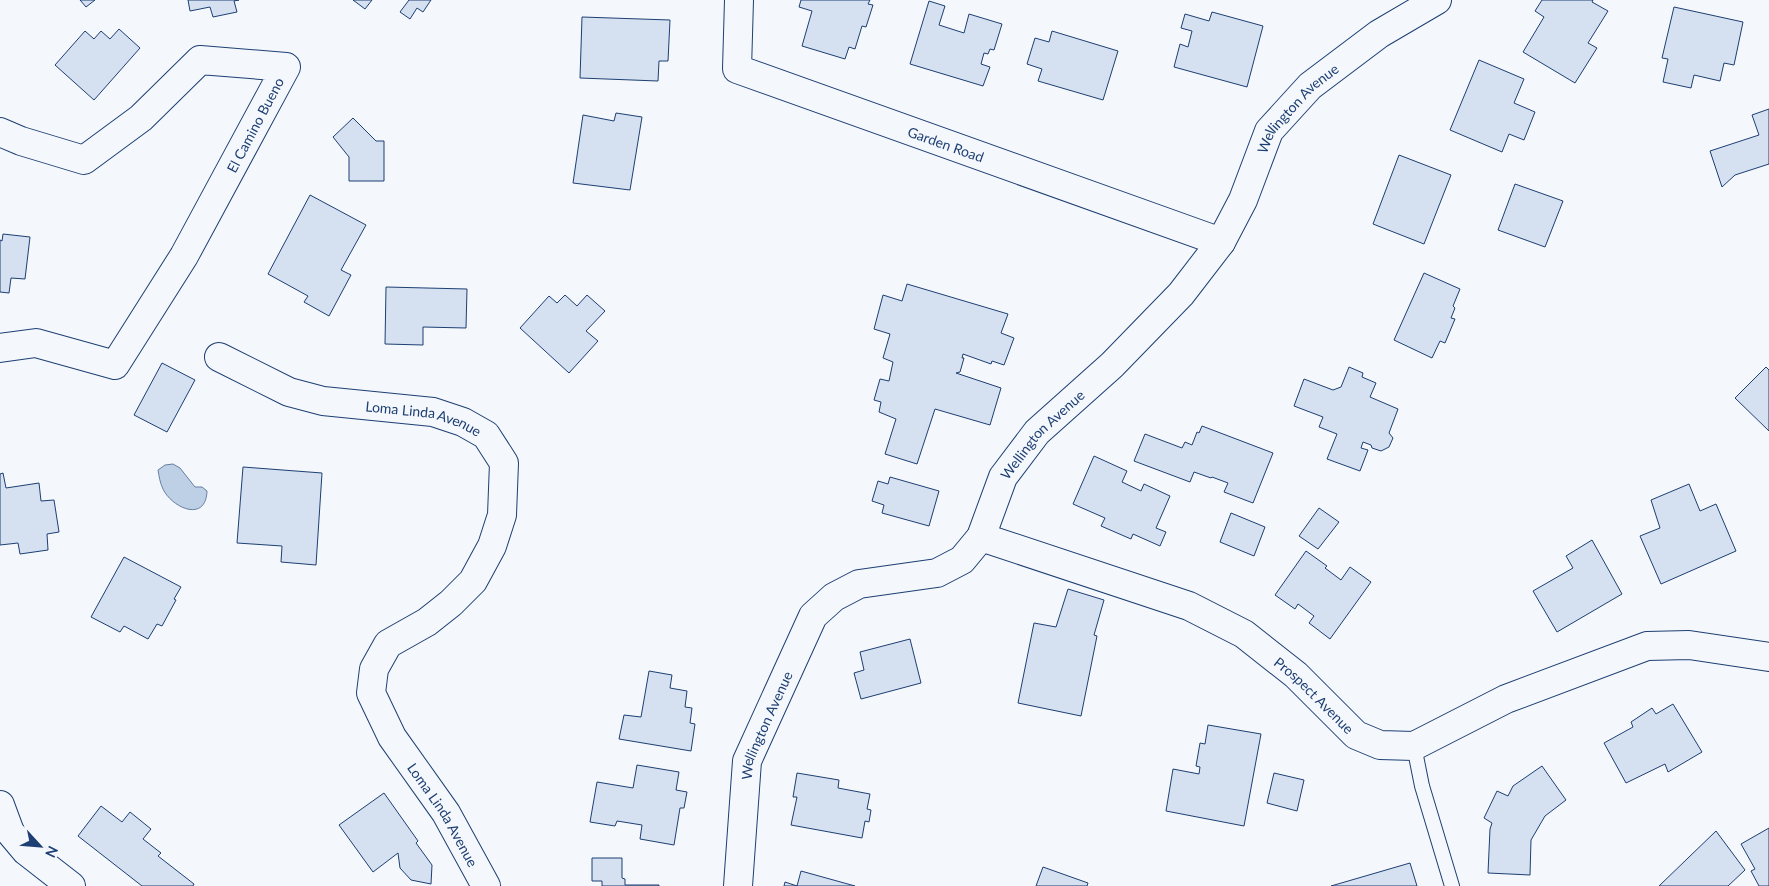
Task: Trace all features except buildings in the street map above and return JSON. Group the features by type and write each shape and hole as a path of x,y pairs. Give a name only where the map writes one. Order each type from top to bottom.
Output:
{"street":[{"name":"Garden Road","path":"740,0 737,69 1220,242"},
{"name":"Wellington Avenue","path":"738,886 747,761 813,616 834,597 859,584 937,573 962,560 981,537 1003,477 1037,432 1112,365 1181,294 1220,242 1243,200 1269,131 1310,86 1379,34 1438,0"},
{"name":"El Camino Bueno","path":"0,132 21,141 84,160 141,118 200,60 286,67 184,256 114,366 36,343 0,348"},
{"name":"Loma Linda Avenue","path":"219,357 289,392 306,397 323,401 433,412 464,422 486,435 504,463 502,515 492,546 473,581 427,622 388,644 374,669 371,692 392,738 446,813 486,886"},
{"name":"Prospect Avenue","path":"981,537 1189,606 1244,634 1296,675 1356,735 1380,745 1414,746 1506,699 1647,646 1688,645 1769,657"},
{"path":"0,806 10,832 26,851 71,886"}],"lane":[{"path":"1414,746 1422,786 1452,886"}],"water":[{"path":"173,464 180,468 195,487 202,487 207,491 205,501 201,507 188,509 167,496 161,484 158,470 165,465"}]}
